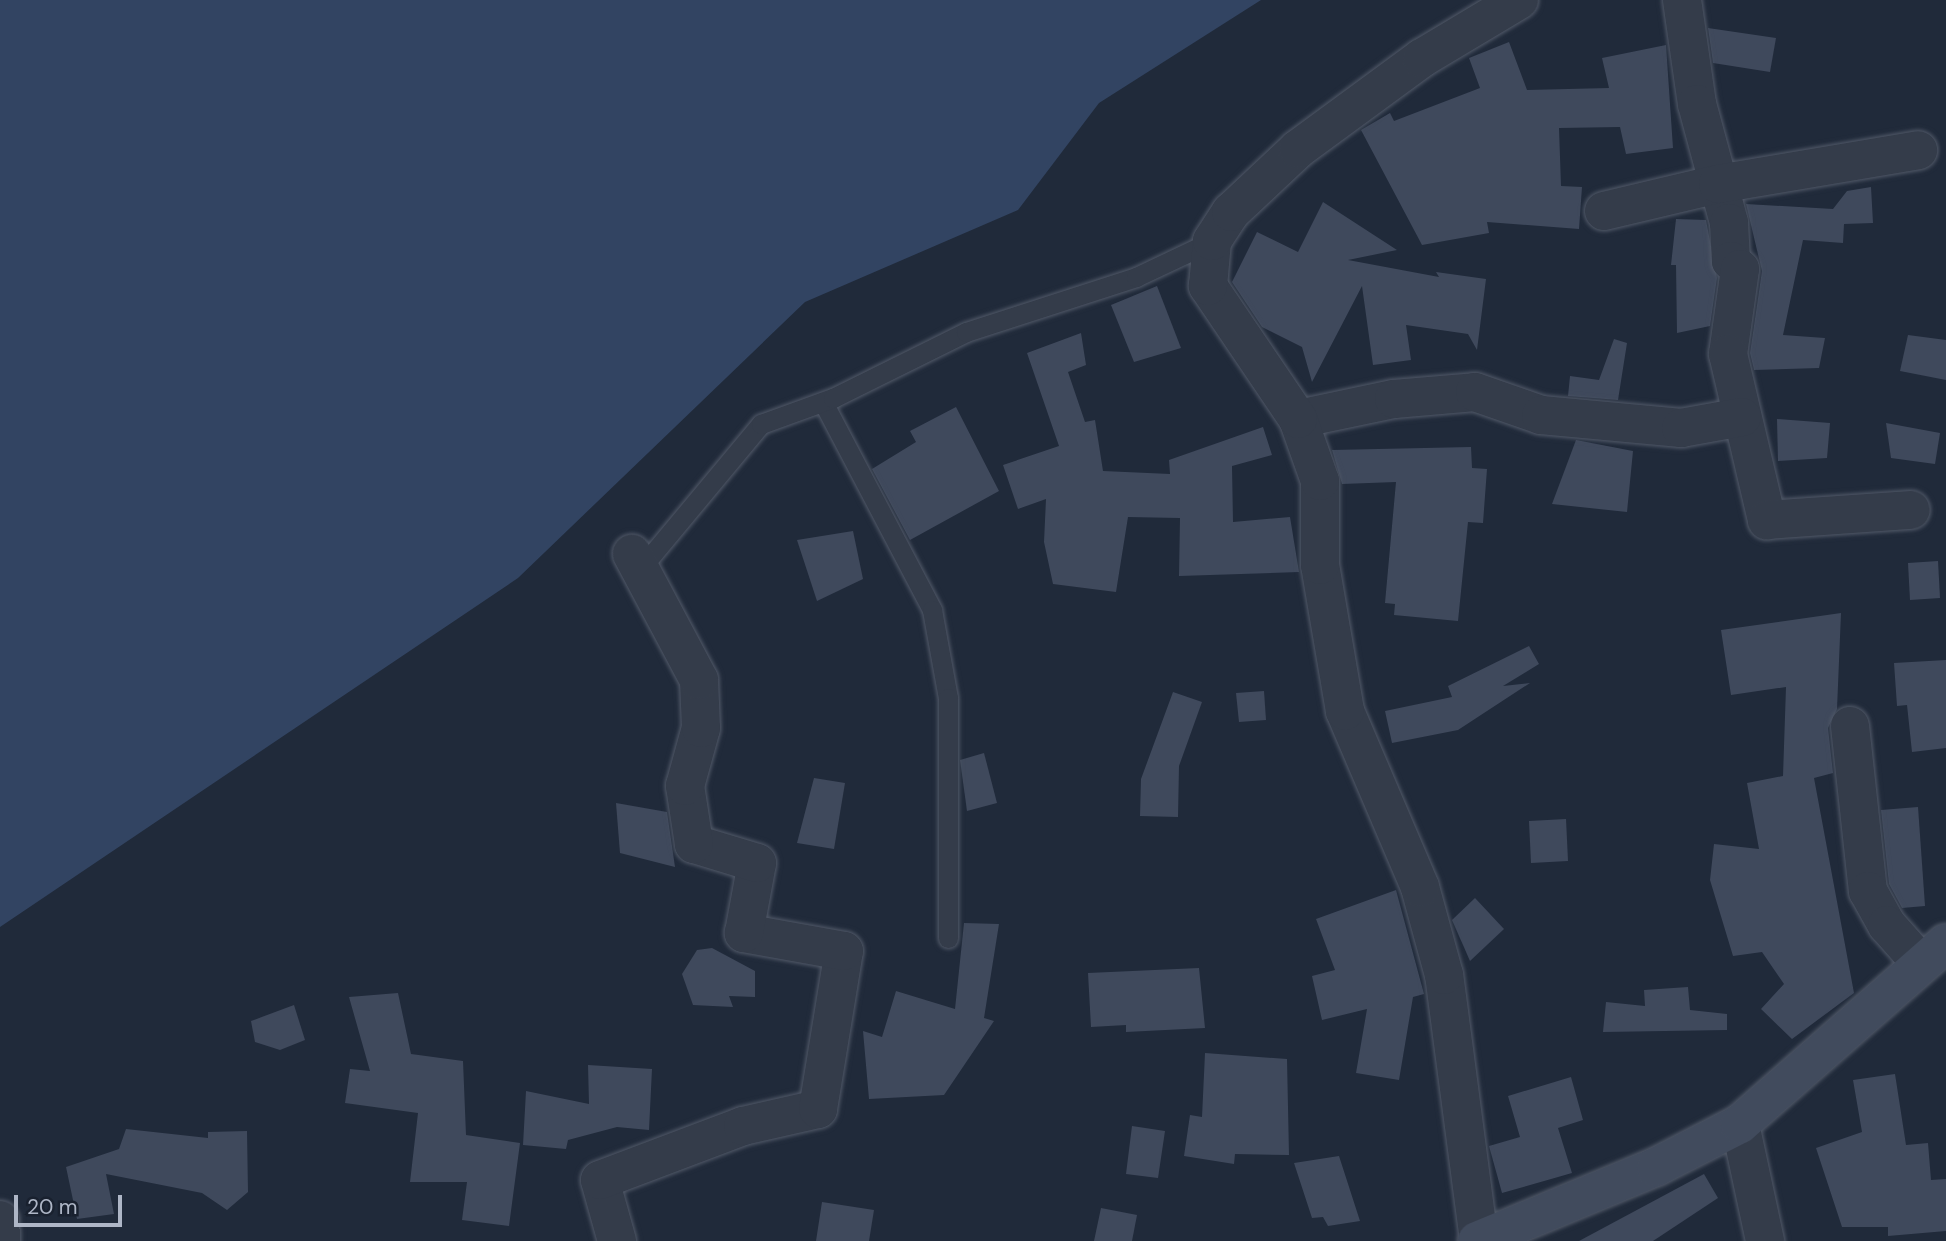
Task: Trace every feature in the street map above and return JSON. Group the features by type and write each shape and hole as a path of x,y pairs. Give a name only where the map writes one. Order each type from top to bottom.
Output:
{"main road":[{"path":"1478,1241 1656,1167 1740,1124 1933,952"}],"street":[{"path":"1478,1241 1444,975 1420,887 1345,711 1320,565 1320,481 1298,419 1208,286 1212,241 1231,212 1298,149 1422,58 1519,0"},
{"path":"1682,0 1697,104 1718,184 1731,261 1740,269 1728,354 1767,520 1911,510"},
{"path":"1604,211 1718,184 1918,150"},
{"path":"1298,419 1394,398 1475,392 1541,415 1656,426 1681,428 1742,416"},
{"path":"617,1241 600,1180 743,1126 818,1110 844,951 744,933 757,863 694,844 685,786 701,728 699,680 636,562"},
{"path":"1850,726 1868,891 1887,925 1933,952"},
{"path":"1740,1124 1765,1241"},
{"path":"0,1220 1,1241"}],"lane":[{"path":"636,562 761,424 823,402 966,332 1136,277 1212,241"},
{"path":"823,402 932,610 948,698 948,938"}],"water":[{"path":"0,0 1261,0 1099,103 1018,210 805,302 518,578 0,927"}],"building":[{"path":"1708,28 1776,38 1770,72 1713,63"},
{"path":"1509,42 1527,90 1609,88 1602,58 1666,45 1673,148 1626,154 1620,127 1559,128 1561,186 1582,187 1579,229 1487,222 1489,233 1422,245 1361,130 1390,113 1394,121 1480,88 1469,58"},
{"path":"1871,187 1873,223 1844,224 1843,243 1803,240 1783,335 1825,338 1819,368 1754,370 1750,353 1762,271 1746,204 1833,209 1847,191"},
{"path":"1323,202 1397,250 1348,260 1439,277 1436,272 1486,279 1477,350 1468,334 1406,325 1411,360 1373,365 1362,286 1312,382 1302,347 1262,327 1232,282 1257,232 1298,252"},
{"path":"1676,219 1706,220 1717,278 1710,326 1677,333 1676,265 1671,265"},
{"path":"1157,286 1181,348 1134,362 1111,305"},
{"path":"1081,333 1086,365 1068,372 1085,422 1095,420 1103,471 1170,474 1169,460 1263,427 1272,455 1232,466 1233,522 1290,517 1299,572 1179,576 1180,518 1128,517 1116,592 1053,584 1044,542 1046,499 1018,509 1003,465 1059,446 1027,353"},
{"path":"1908,335 1946,340 1946,380 1900,371"},
{"path":"1614,339 1627,343 1618,400 1568,396 1570,376 1599,380"},
{"path":"956,407 999,491 910,540 872,469 916,442 910,431"},
{"path":"1777,419 1830,423 1827,458 1778,461"},
{"path":"1886,423 1940,433 1935,464 1891,458"},
{"path":"1576,440 1633,451 1627,512 1552,504"},
{"path":"1471,447 1472,468 1487,469 1483,523 1468,522 1458,621 1394,615 1395,604 1385,603 1396,482 1342,484 1332,450"},
{"path":"853,531 863,579 817,601 797,540"},
{"path":"1938,561 1940,598 1910,600 1908,563"},
{"path":"1841,613 1837,709 1828,728 1833,773 1814,778 1854,993 1792,1039 1761,1009 1784,984 1762,952 1733,956 1710,880 1714,844 1759,849 1747,783 1783,776 1786,687 1731,695 1721,630"},
{"path":"1529,646 1539,664 1503,686 1530,683 1458,730 1392,743 1385,711 1452,697 1448,686"},
{"path":"1946,660 1946,748 1912,752 1907,705 1897,706 1894,663"},
{"path":"1264,691 1266,720 1239,722 1236,693"},
{"path":"1173,692 1202,702 1179,766 1178,817 1140,816 1141,779"},
{"path":"984,753 997,803 967,811 960,760"},
{"path":"814,778 845,783 834,849 797,843"},
{"path":"616,803 667,812 675,867 620,853"},
{"path":"1918,807 1925,906 1902,908 1889,884 1881,810"},
{"path":"1566,819 1568,861 1531,863 1529,821"},
{"path":"1396,890 1424,994 1413,997 1399,1080 1356,1073 1367,1009 1322,1020 1312,976 1335,970 1316,919"},
{"path":"1475,898 1504,929 1470,961 1452,920"},
{"path":"964,923 999,924 984,1018 994,1021 944,1095 869,1099 863,1031 882,1037 896,991 955,1009"},
{"path":"712,948 755,971 755,997 729,996 733,1007 693,1005 682,974 697,950"},
{"path":"1199,968 1205,1028 1126,1032 1126,1025 1091,1027 1088,973"},
{"path":"1688,987 1690,1010 1727,1014 1727,1030 1603,1032 1606,1002 1645,1006 1644,990"},
{"path":"398,993 411,1054 463,1061 466,1135 520,1143 509,1226 462,1220 467,1182 410,1182 418,1113 345,1103 350,1069 370,1071 349,997"},
{"path":"294,1005 305,1040 280,1050 255,1042 251,1021"},
{"path":"1205,1053 1287,1059 1289,1155 1235,1154 1234,1164 1184,1156 1190,1115 1202,1117"},
{"path":"588,1065 652,1069 649,1130 617,1127 568,1140 566,1149 523,1145 526,1091 589,1104"},
{"path":"1895,1074 1906,1145 1928,1143 1931,1180 1946,1179 1946,1231 1888,1236 1888,1227 1842,1227 1816,1148 1862,1132 1853,1080"},
{"path":"1571,1077 1583,1120 1558,1128 1572,1173 1502,1193 1489,1146 1520,1137 1508,1096"},
{"path":"1132,1126 1165,1131 1158,1178 1126,1174"},
{"path":"126,1129 208,1138 208,1132 247,1131 248,1192 227,1210 202,1193 106,1174 114,1214 77,1219 66,1167 119,1149"},
{"path":"1339,1156 1360,1221 1328,1226 1323,1217 1312,1218 1294,1163"},
{"path":"1704,1174 1718,1198 1653,1241 1579,1241"},
{"path":"822,1202 874,1210 869,1241 816,1241"},
{"path":"1101,1208 1137,1215 1132,1241 1094,1241"}]}
